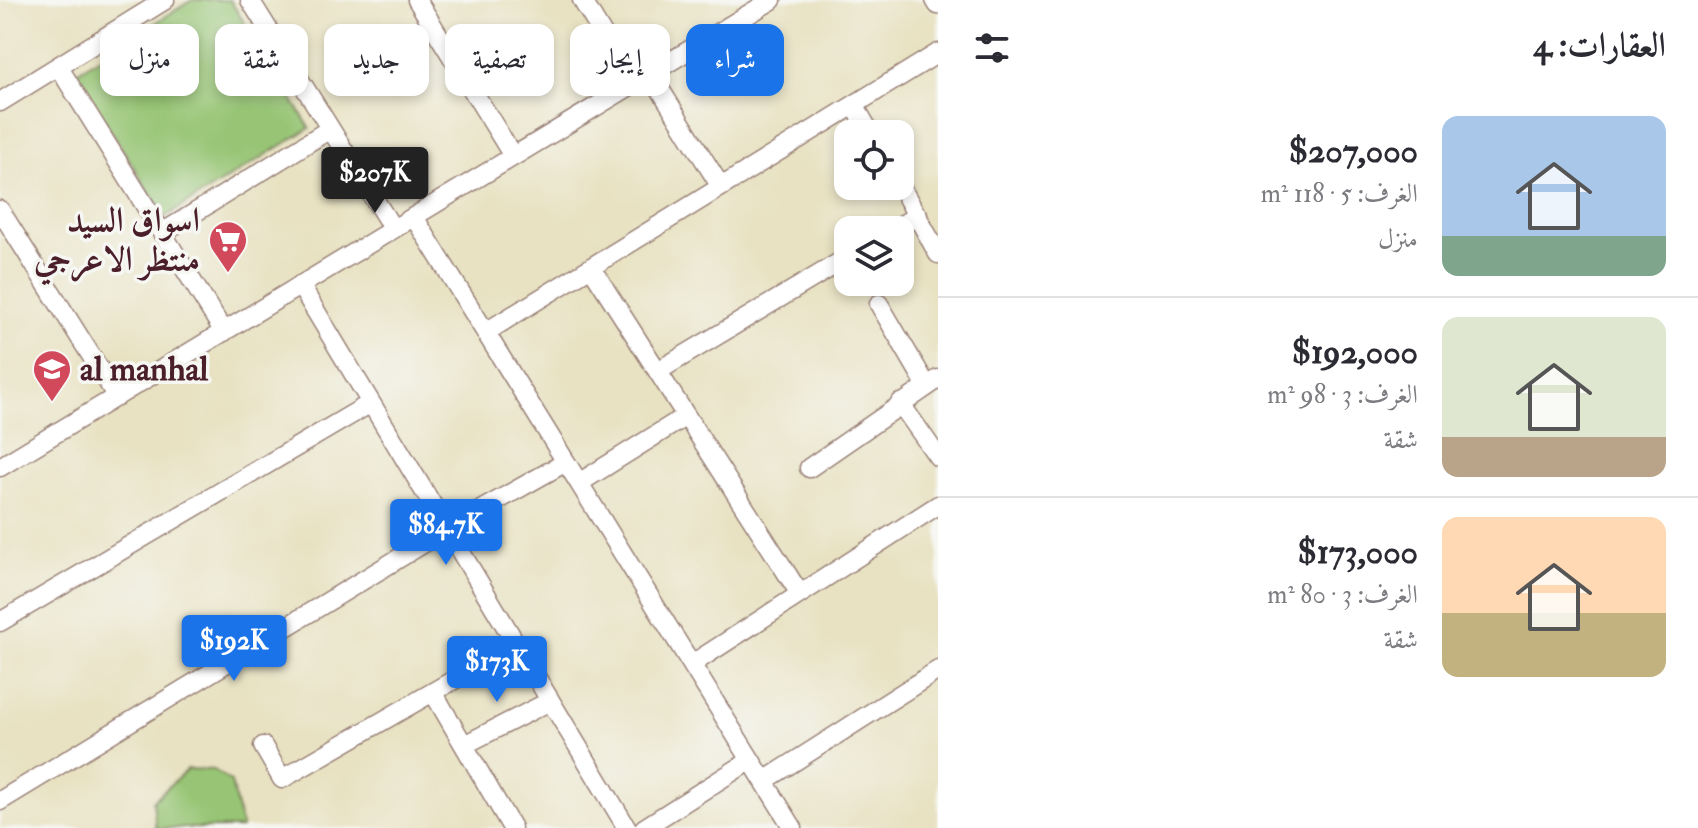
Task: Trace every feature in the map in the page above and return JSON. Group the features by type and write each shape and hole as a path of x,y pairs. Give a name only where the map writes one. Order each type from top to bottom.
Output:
{"street":[{"path":"0,102 165,0"},
{"path":"250,0 393,229"},
{"path":"417,0 513,156"},
{"path":"582,0 597,24"},
{"path":"670,61 772,0"},
{"path":"935,0 938,5"},
{"path":"486,332 938,53"},
{"path":"58,66 224,332"},
{"path":"0,467 613,96"},
{"path":"664,96 721,187"},
{"path":"854,105 863,120"},
{"path":"162,233 330,129"},
{"path":"909,200 938,254"},
{"path":"0,210 117,397"},
{"path":"914,217 918,215"},
{"path":"414,217 793,828"},
{"path":"658,371 834,265"},
{"path":"591,267 800,594"},
{"path":"300,285 627,828"},
{"path":"809,468 933,383 879,304"},
{"path":"0,622 371,403"},
{"path":"900,403 938,457"},
{"path":"579,483 686,416"},
{"path":"0,801 447,529 566,462"},
{"path":"692,664 938,505"},
{"path":"263,746 282,779 516,644"},
{"path":"764,781 938,670"},
{"path":"433,692 512,828"},
{"path":"464,745 550,701"},
{"path":"644,828 751,760"}],"green space":[{"path":"192,0 230,0 245,24 215,24 215,96 290,96 310,128 165,217 75,73 100,57 100,96 199,96 199,24 154,24"},
{"path":"188,769 214,770 231,782 242,828 156,828 153,801"}],"place":[{"name":"اسواق السيد منتظر الاعرجي","path":"228,274"},
{"name":"al manhal","path":"52,403"}]}
